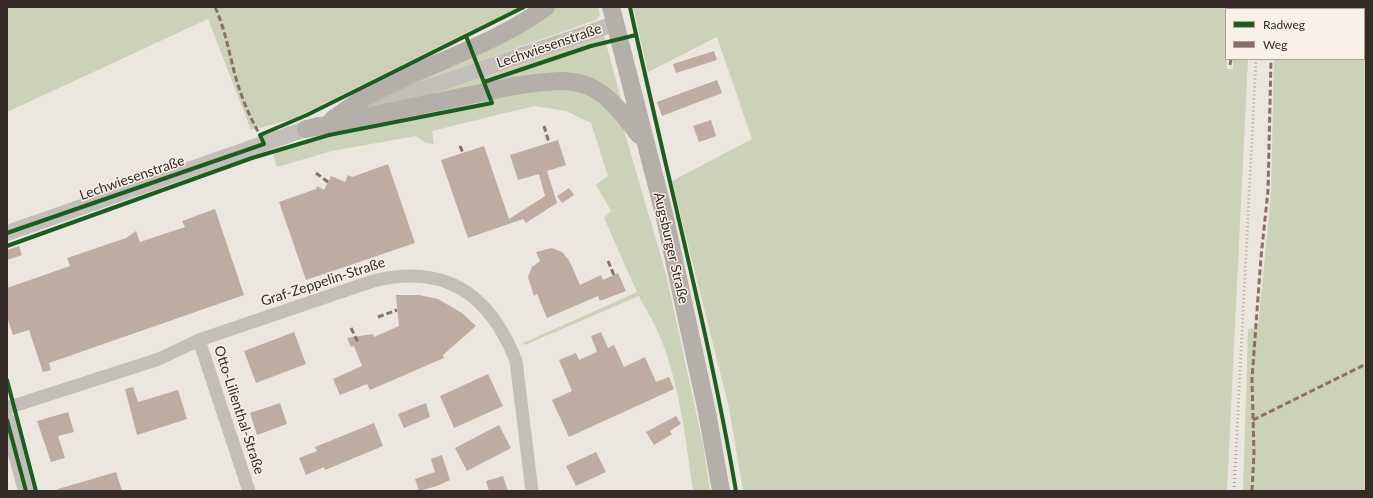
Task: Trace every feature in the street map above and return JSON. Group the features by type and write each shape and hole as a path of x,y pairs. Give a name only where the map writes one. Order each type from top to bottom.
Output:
{"main road":[{"path":"333,119 368,96 498,35 533,16 546,7"},
{"name":"Augsburger Straße","path":"613,15 644,142 665,218 707,412 721,491"},
{"path":"306,129 514,86 548,80 568,80 600,90 615,104 644,142"}],"street":[{"name":"Lechwiesenstraße","path":"7,233 306,129 613,15"},
{"name":"Graf-Zeppelin-Straße","path":"7,408 158,359 198,340 373,281 392,276 414,275 438,278 463,289 479,301 491,314 509,343 516,361 532,491"},
{"name":"Otto-Lilienthal-Straße","path":"198,340 249,491"},
{"path":"7,420 26,491"}],"green space":[{"path":"7,7 521,7 293,119 251,130 208,19 7,112"},
{"path":"556,7 598,7 600,15 596,20 392,92 548,14"},
{"path":"633,7 1230,7 1225,8 1225,60 1227,60 1227,69 1233,69 1233,60 1248,60 1227,491 743,491 729,408 672,181 752,139 717,37 648,72"},
{"path":"1366,7 1366,491 1243,491 1248,329 1258,328 1271,193 1274,60 1365,60 1365,8 1290,8"},
{"path":"601,34 604,36 621,99 593,81 403,104"},
{"path":"555,86 596,95 623,127 666,274 703,444 710,491 693,491 682,414 668,357 653,322 639,296 525,345 523,343 637,292 604,218 611,211 596,185 608,176 591,123 566,111 534,106 432,131 434,144 425,143 416,136 332,151 277,167 272,151 377,122"}],"building":[{"path":"714,51 717,60 676,73 673,64"},
{"path":"717,80 722,93 662,116 657,102"},
{"path":"711,120 716,136 699,142 693,126"},
{"path":"558,140 566,165 547,171 557,203 526,223 523,219 468,238 441,160 484,146 509,219 545,196 539,174 518,180 510,155"},
{"path":"388,164 415,243 306,280 279,202 316,189 317,186 324,190 331,176 345,182 348,175 352,177"},
{"path":"569,188 574,195 562,203 557,196"},
{"path":"215,209 244,295 49,363 51,370 43,372 29,330 13,335 7,317 7,288 70,266 67,258 126,238 136,231 140,242 185,227 182,221"},
{"path":"19,246 22,255 7,260 7,250"},
{"path":"552,248 562,252 569,260 580,285 601,275 603,280 618,273 626,291 600,301 598,296 547,318 537,294 534,296 528,277 532,267 540,261 536,252"},
{"path":"396,295 419,295 438,299 462,313 476,326 443,355 444,358 370,390 367,384 340,395 333,379 362,366 354,346 351,347 347,338 373,334 374,337 399,326"},
{"path":"294,332 306,364 256,383 244,351"},
{"path":"601,332 608,348 614,345 624,367 645,357 656,382 669,377 674,389 569,437 552,400 572,391 559,360 576,353 579,360 597,352 591,336"},
{"path":"488,374 503,406 454,428 440,396"},
{"path":"133,387 138,402 178,390 187,419 137,435 125,389"},
{"path":"280,403 287,424 257,435 250,413"},
{"path":"426,403 430,417 404,428 398,414"},
{"path":"68,412 74,432 58,436 65,458 51,462 37,421"},
{"path":"676,416 681,424 670,431 672,434 654,445 646,432"},
{"path":"374,423 383,446 325,470 324,467 306,475 299,458 317,451 315,447"},
{"path":"499,425 511,448 467,471 455,448"},
{"path":"596,452 606,472 576,486 566,466"},
{"path":"442,455 450,480 437,486 419,491 415,479 435,472 431,459"},
{"path":"116,472 122,491 58,491 58,489"},
{"path":"503,476 508,491 489,491 486,481"}],"railway":[{"path":"1234,491 1256,60"}],"marked path":[{"path":"215,7 224,32 240,91 260,135"},
{"path":"1230,65 1231,60"},
{"path":"1252,491 1254,453 1252,379 1261,257 1268,191 1271,60"},
{"path":"544,126 549,143"},
{"path":"460,146 463,153"},
{"path":"316,173 328,182"},
{"path":"608,261 614,275"},
{"path":"378,317 397,310"},
{"path":"351,328 359,344"},
{"path":"1253,420 1366,364"}],"cycle path":[{"path":"7,233 264,144 260,135 307,115 524,7"},
{"path":"630,7 713,369 736,491"},
{"path":"484,82 591,46 636,35"},
{"path":"7,246 252,158 329,135 492,103 466,36"},
{"path":"7,380 36,491"},
{"path":"7,420 26,491"}]}
